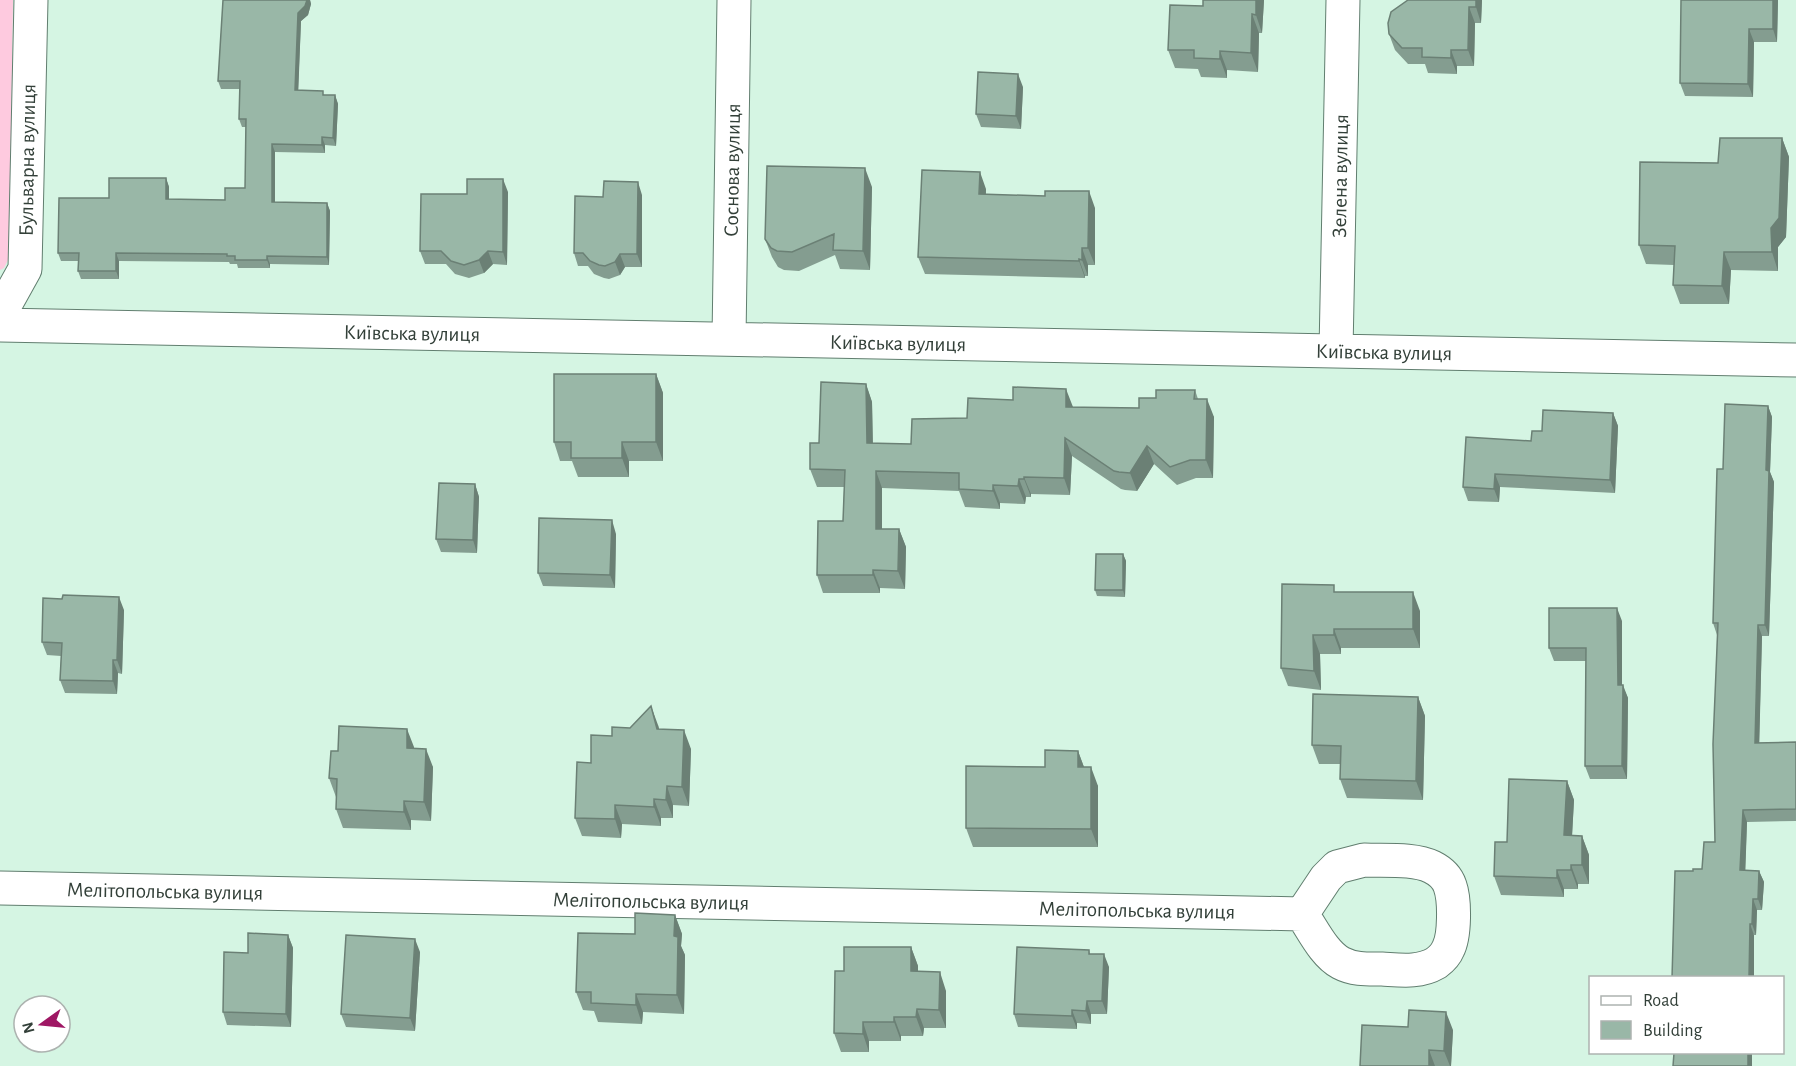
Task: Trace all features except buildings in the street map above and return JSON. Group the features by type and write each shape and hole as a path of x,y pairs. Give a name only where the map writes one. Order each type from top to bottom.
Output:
{"street":[{"name":"Бульварна вулиця","path":"0,314 26,269 31,0"},
{"name":"Соснова вулиця","path":"729,339 734,0"},
{"name":"Зелена вулиця","path":"1336,351 1343,0"},
{"name":"Київська вулиця","path":"0,325 1796,360"},
{"path":"1364,860 1417,862 1442,873 1450,885 1453,900 1452,937 1448,950 1438,961 1428,967 1414,970 1355,968 1341,963 1329,954 1302,914 1326,878 1337,867 1364,860"},
{"name":"Мелітопольська вулиця","path":"0,888 1302,914"}],"shaded area":[{"path":"0,0 13,0 9,258 4,268 0,270"}]}
